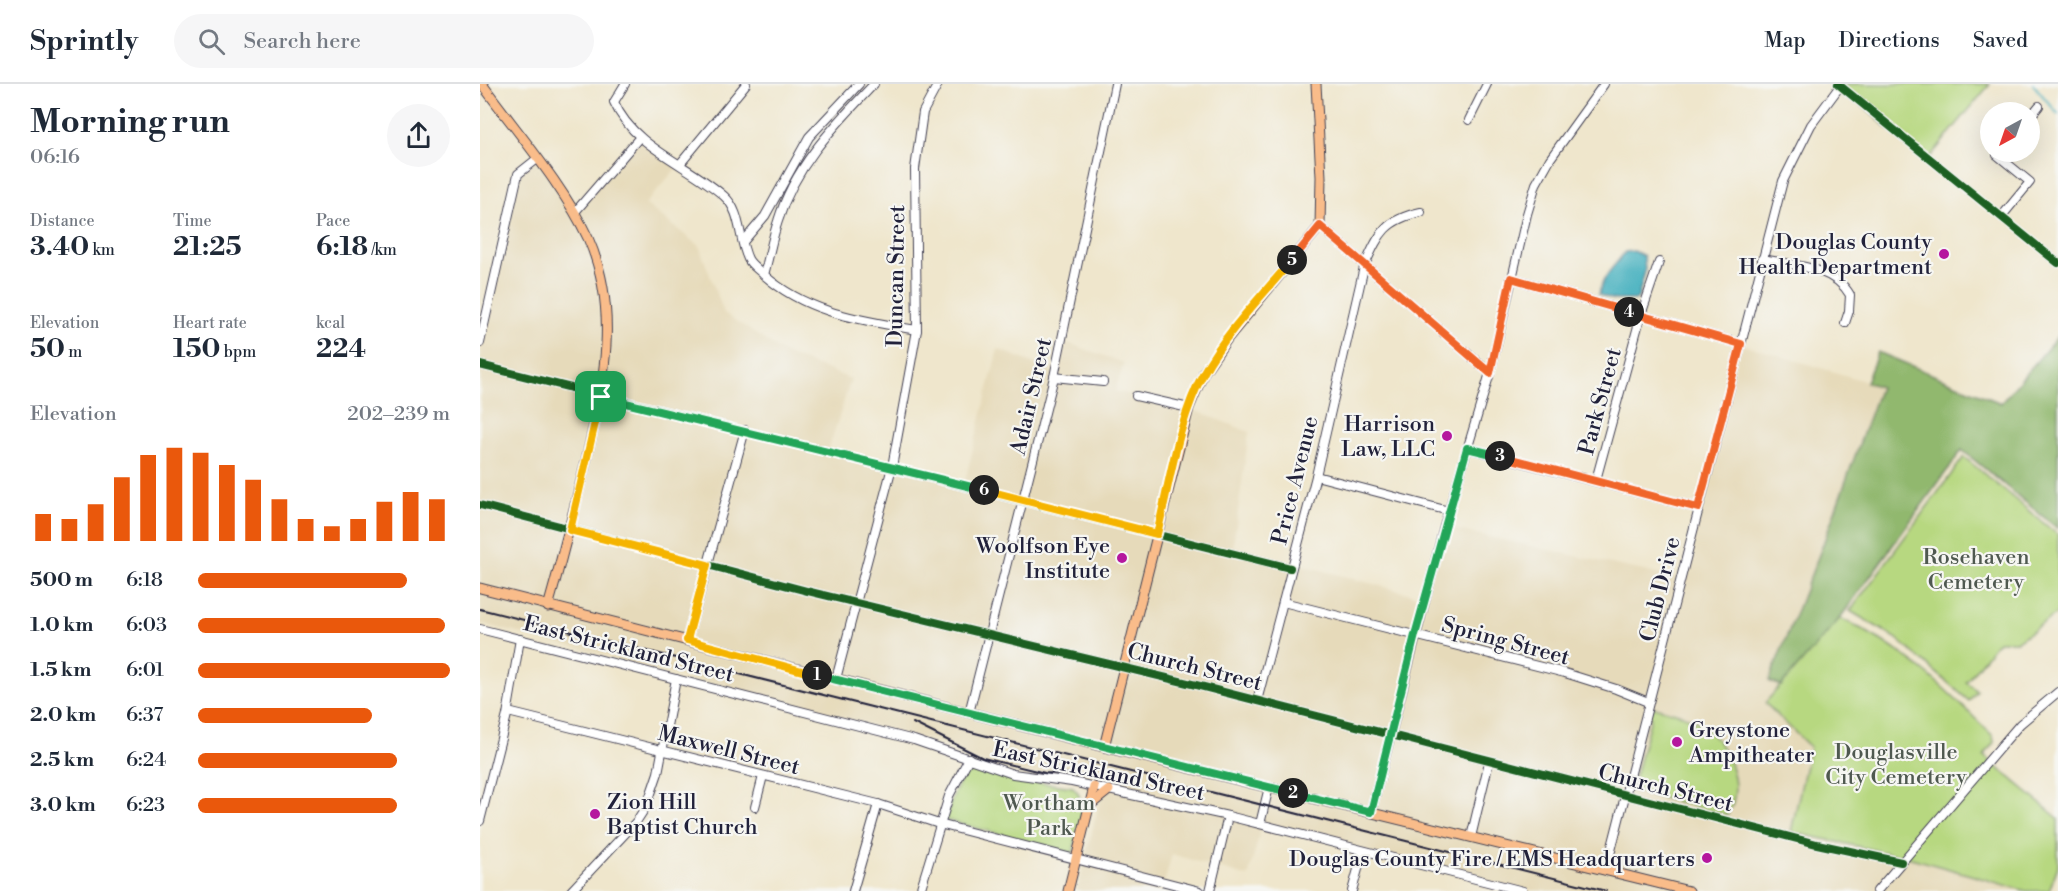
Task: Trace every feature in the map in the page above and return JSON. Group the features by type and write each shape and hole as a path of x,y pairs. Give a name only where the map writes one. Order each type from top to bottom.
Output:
{"main road":[{"path":"1104,747 1189,408 1204,372 1227,339 1320,226 1321,177 1316,84"},
{"path":"482,85 575,212 597,262 607,308 606,363 601,397 570,530 548,607"},
{"path":"480,588 1104,747 1689,891"},
{"path":"1068,891 1094,787"},
{"path":"1089,806 1109,790"}],"street":[{"path":"625,84 614,102 623,118 639,138 680,164 731,203 738,218 749,261 764,275 791,297 842,317 917,330"},
{"path":"680,164 746,84"},
{"path":"743,242 765,216 809,137 859,84"},
{"path":"764,275 778,221 803,166 823,138 874,84"},
{"name":"Duncan Street","path":"837,680 892,467 917,330 915,169 923,112 938,84"},
{"name":"Adair Street","path":"969,713 1054,377 1116,84"},
{"path":"1468,120 1487,84"},
{"path":"1371,812 1392,736 1415,635 1490,373 1511,278 1536,184 1571,127 1604,84"},
{"path":"1839,85 2058,263"},
{"name":"Club Drive","path":"1606,870 1783,181 1811,125 1839,85"},
{"path":"575,212 639,138"},
{"path":"480,344 518,174 537,159"},
{"path":"2002,216 2030,182 2006,162"},
{"name":"Price Avenue","path":"1257,701 1290,568 1316,476 1364,267 1373,246 1391,221 1421,212"},
{"path":"1320,226 1364,267 1490,373"},
{"path":"1762,259 1815,270 1834,278 1850,295 1849,311 1845,323"},
{"name":"Park Street","path":"1596,480 1641,315 1659,262"},
{"path":"1511,278 1741,344"},
{"path":"480,365 1290,568"},
{"path":"1054,377 1103,382"},
{"path":"1136,396 1189,408"},
{"path":"687,640 745,430"},
{"path":"1467,448 1698,508"},
{"path":"1316,476 1449,511"},
{"name":"Church Street","path":"480,505 707,565 1124,667 1489,762 1817,844 1901,862"},
{"name":"Spring Street","path":"1283,602 1565,673 1616,688 1648,702"},
{"name":"East Strickland Street","path":"480,629 914,740 1013,774 1094,787 1228,816 1523,891"},
{"path":"480,821 508,712 520,639"},
{"path":"571,891 636,822 647,805 658,773 676,679"},
{"path":"1877,891 2020,724 2058,692"},
{"name":"Maxwell Street","path":"508,712 878,804 939,824 1200,891"},
{"path":"921,891 949,796 969,758"},
{"path":"1471,837 1489,762"},
{"path":"754,807 763,776"},
{"path":"1260,824 1269,787"},
{"path":"853,891 878,804"},
{"path":"1210,891 1228,816"},
{"path":"1352,891 1362,851"}],"shaded area":[{"path":"639,138 680,164 645,204 699,246 724,313 784,353 851,379 828,451 964,485 998,349 1055,372 1062,341 1124,363 1115,391 1189,408 1249,432 1233,547 1422,597 1444,527 1680,579 1741,344 1881,386 1822,547 1769,681 1781,686 1766,703 1810,747 1789,840 1901,862 1911,858 2026,891 1523,891 1262,825 1248,877 1172,854 1162,891 1077,891 1101,796 1067,778 1014,771 969,758 952,746 480,623 480,343 518,174 537,159 575,212"}],"green space":[{"path":"1838,84 1990,84 1926,162"},
{"path":"2058,336 2058,529 1962,450 1840,618 1781,686 1769,681 1822,547 1880,387 1866,382 1878,352 2001,403"},
{"name":"Rosehaven Cemetery","path":"1964,457 2058,535 2058,613 2017,641 1998,641 1966,682 1977,691 1969,701 1896,638 1850,611"},
{"name":"Douglasville City Cemetery","path":"1840,618 1864,630 1904,656 1957,700 1993,736 1994,742 1984,756 2058,818 2058,866 2049,891 2026,891 1911,858 1791,832 1810,747 1765,703"},
{"path":"1654,707 1693,719 1717,739 1734,777 1733,803 1727,815 1631,790 1651,718 1649,714"},
{"name":"Wortham Park","path":"977,766 1013,779 1073,787 1079,794 1080,805 1083,808 1073,853 945,820 960,782 970,770"}],"water":[{"path":"1634,251 1644,256 1645,272 1638,298 1615,300 1599,295 1605,277 1625,252"}],"waterway":[{"path":"2033,84 2058,114"}],"railway":[{"path":"480,609 1606,891"},
{"path":"913,723 983,758 1045,773 1071,774"}],"cycle path":[{"path":"1838,84 2058,263"},
{"path":"480,365 1290,568"},
{"path":"480,505 807,591 1196,685 1817,844 1901,862"}],"place":[{"name":"Douglas County Health Department","path":"1944,254"},
{"name":"Harrison Law, LLC","path":"1447,436"},
{"name":"Woolfson Eye Institute","path":"1122,558"},
{"name":"Greystone Ampitheater","path":"1677,742"},
{"name":"Zion Hill Baptist Church","path":"595,814"},
{"name":"Douglas County Fire / EMS Headquarters","path":"1707,858"}],"route":[{"path":"1320,226 1364,267 1490,373 1511,278 1741,344 1698,508 1467,448 1415,635 1392,736 1371,812 809,673 687,640 707,565 570,530 601,397 745,430 1157,534 1189,408 1204,372 1253,305 1320,226"}]}
